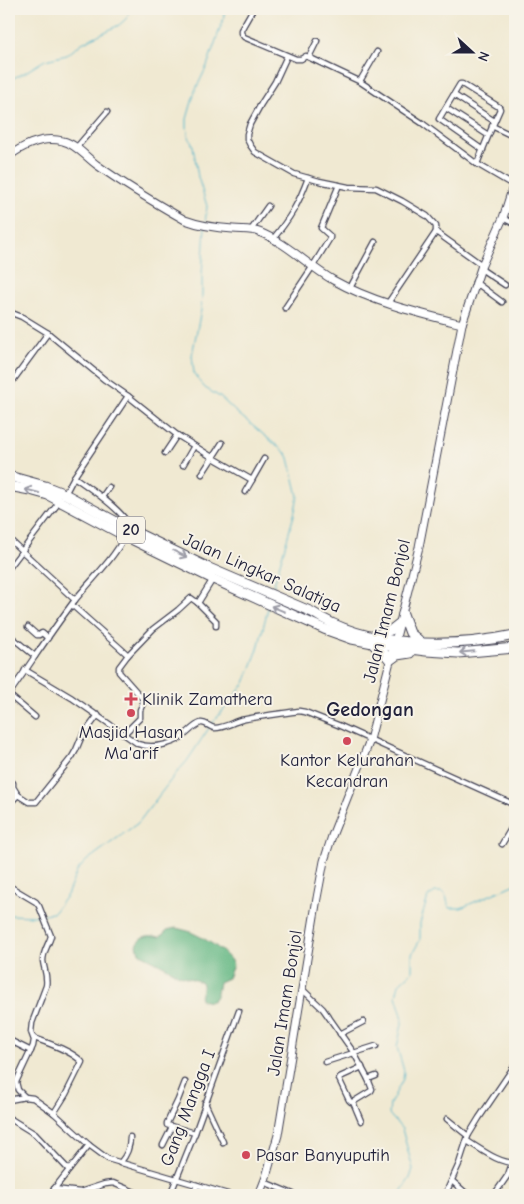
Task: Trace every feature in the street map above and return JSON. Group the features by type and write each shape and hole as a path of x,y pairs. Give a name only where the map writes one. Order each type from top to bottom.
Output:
{"highway":[{"name":"Jalan Lingkar Salatiga","path":"9,476 45,486 63,498 213,580 308,622 352,639 371,639 458,653 515,648"},
{"name":"Jalan Lingkar Salatiga","path":"9,486 63,498"},
{"name":"Jalan Lingkar Salatiga","path":"127,532 312,612 325,621 371,639"},
{"path":"402,618 410,633 424,647 397,655 390,660 371,639 391,630 402,618"},
{"name":"Jalan Lingkar Salatiga","path":"424,647 474,642 515,635"}],"main road":[{"path":"9,156 24,147 42,140 63,141 76,148 95,164 132,188 164,208 194,223 210,227 259,232 286,247 330,278 350,288 417,313 462,324"},
{"name":"Jalan Imam Bonjol","path":"259,1195 278,1135 324,861 370,740 402,618 420,547 462,324 481,267 503,218 514,182"}],"street":[{"path":"253,9 242,27 242,35 296,59 309,57 360,82 422,123 477,164 514,182"},
{"path":"309,57 317,41"},
{"path":"360,82 377,52"},
{"path":"288,56 250,124 247,139 256,152 294,174 348,187 376,188 384,191 428,216 436,226 436,232 388,303"},
{"path":"477,164 500,109 462,84 459,85 440,120 482,150"},
{"path":"454,94 515,137"},
{"path":"446,108 488,135"},
{"path":"76,148 107,112"},
{"path":"273,239 296,208 308,178"},
{"path":"285,308 330,238 321,228 339,185"},
{"path":"251,230 268,206"},
{"path":"503,218 515,224"},
{"path":"436,232 505,285"},
{"path":"350,288 375,242"},
{"path":"476,282 502,302"},
{"path":"9,312 22,317 48,333 105,380 177,435 252,480"},
{"path":"9,386 48,333"},
{"path":"9,568 63,498 74,477 128,396"},
{"path":"166,453 177,435"},
{"path":"202,474 222,443"},
{"path":"183,465 194,446"},
{"path":"245,492 264,459"},
{"path":"35,717 9,695 74,603 110,560 129,526 121,514 102,497 74,477"},
{"path":"102,497 110,487"},
{"path":"9,539 128,655"},
{"path":"198,602 213,580"},
{"path":"124,734 140,718 140,710 143,703 142,698 119,672 119,667 128,655 153,629 190,598 198,602 216,621 216,626"},
{"path":"28,626 37,635 42,633 48,638"},
{"path":"9,635 35,656"},
{"path":"25,670 72,698 138,744 144,746 150,747 166,744 181,738 201,723 217,728 240,720 299,711 338,725 515,805"},
{"path":"12,783 18,795 29,802 36,802 72,757 81,738 98,716"},
{"path":"9,804 18,795"},
{"path":"502,844 515,822"},
{"path":"9,886 36,902 51,936 43,957 47,980 46,986 31,1028 34,1042 16,1082 18,1090 25,1097"},
{"path":"302,989 323,1009 354,1053 368,1079 371,1091 353,1102"},
{"name":"Gang Mangga I","path":"170,1195 195,1133 239,1011"},
{"path":"340,1034 363,1022"},
{"path":"34,1038 62,1049 82,1062 54,1113"},
{"path":"9,1040 31,1051"},
{"path":"325,1062 376,1046"},
{"path":"445,1195 468,1138 479,1118 515,1065"},
{"path":"361,1122 353,1102 349,1100 339,1079 362,1068"},
{"path":"368,1079 376,1076"},
{"path":"508,1076 515,1081"},
{"path":"185,1082 167,1125 195,1133"},
{"path":"9,1100 25,1097 32,1098 54,1113 102,1156 120,1164 231,1195"},
{"path":"205,1103 223,1142"},
{"path":"9,1118 35,1134 69,1170"},
{"path":"447,1119 468,1138 496,1158 514,1163 496,1194"},
{"path":"163,1145 172,1127"},
{"path":"120,1164 130,1147 130,1137"},
{"path":"89,1145 54,1189 80,1192 113,1183 142,1195"},
{"path":"452,1181 468,1195"},
{"path":"264,1182 293,1194"},
{"path":"193,1195 197,1185"}],"green space":[{"path":"176,928 194,933 214,945 226,955 233,965 228,978 219,982 213,1000 205,1001 200,999 201,982 177,974 139,953 137,945 141,939 150,936 160,937 167,930"}],"waterway":[{"path":"9,80 45,60 67,55 82,43 119,25 127,18 130,9"},
{"path":"205,224 207,206 198,177 193,146 187,128 187,119 195,91 207,66 223,20 225,9"},
{"path":"205,227 201,310 192,355 194,373 205,388 220,397 287,454 298,496 272,591"},
{"path":"211,725 245,683 258,649 268,608"},
{"path":"44,914 53,913 67,895 77,871 86,861 138,823 187,761 209,728"},
{"path":"400,1195 413,1169 402,1129 389,1114 390,1104 403,1079 404,1071 397,1047 403,1019 396,996 399,984 412,972 412,954 420,940 420,923 428,897 435,892 442,892 446,896 449,908 461,908 515,884"},
{"path":"9,915 40,915"}],"place":[{"name":"Klinik Zamathera","path":"131,699"},
{"name":"Masjid Hasan Ma'arif","path":"131,713"},
{"name":"Kantor Kelurahan Kecandran","path":"347,741"},
{"name":"Pasar Banyuputih","path":"246,1155"}],"district":[{"name":"Gedongan","path":"370,709"}]}
